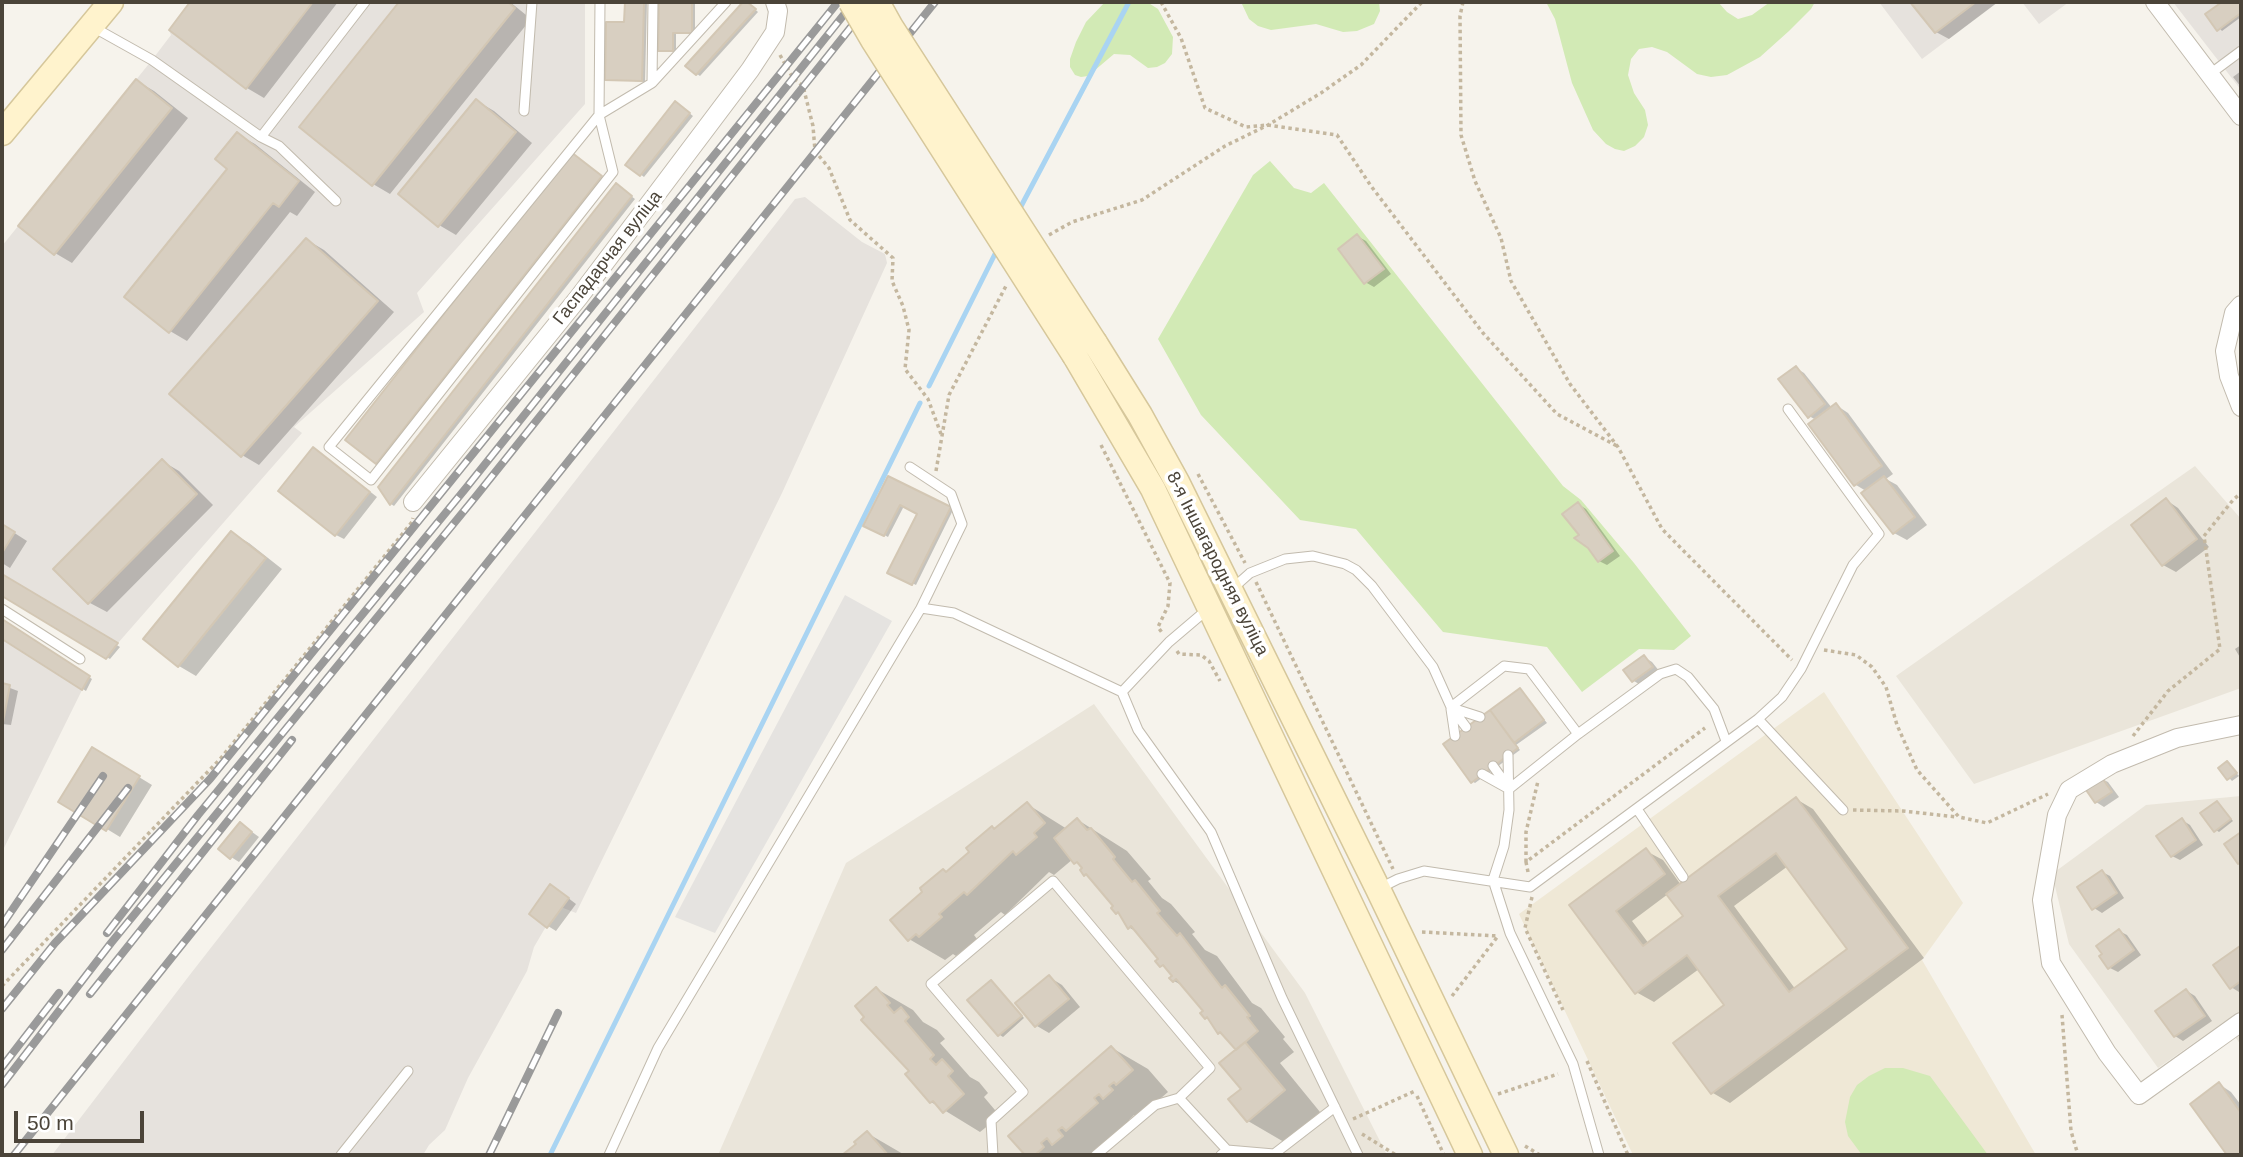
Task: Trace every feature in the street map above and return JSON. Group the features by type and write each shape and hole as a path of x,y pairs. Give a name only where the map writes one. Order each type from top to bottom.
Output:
{"main road":[{"path":"2,133 111,2"},
{"name":"8-я Іншагародняя вуліца","path":"851,2 873,40 1085,349 1140,415 1231,590 1378,889 1513,1149"},
{"name":"8-я Іншагародняя вуліца","path":"877,2 1085,349 1470,1155"},
{"path":"1210,607 1231,590"},
{"path":"1351,903 1378,889"}],"street":[{"path":"775,2 778,11 775,32"},
{"path":"2155,2 2241,116"},
{"name":"Гаспадарчая вуліца","path":"413,502 579,297 750,70 775,32"},
{"path":"2238,309 2225,351 2229,376 2241,407"},
{"path":"2241,725 2177,738 2112,764 2069,790 2057,815 2042,900 2051,963 2107,1054 2139,1095 2241,1022"}],"lane":[{"path":"261,137 365,2"},
{"path":"524,111 532,2"},
{"path":"600,2 599,115 613,172 372,480 329,447 599,115 653,83 726,2"},
{"path":"653,2 653,83"},
{"path":"92,26 152,60 261,137 279,146 335,201"},
{"path":"2210,74 2241,51"},
{"path":"1378,889 1424,871 1530,887 1758,719 1782,697 1801,669 1853,565 1879,534 1788,409"},
{"path":"609,1155 658,1048 921,608 962,524 951,494 910,467"},
{"path":"1231,590 1250,573 1285,559 1313,556 1345,564 1356,570 1372,586 1433,667 1451,708 1466,727"},
{"path":"1122,692 1169,642 1210,607"},
{"path":"921,608 954,613 1122,692 1138,730 1211,832 1282,998 1358,1155"},
{"path":"2,609 80,659"},
{"path":"1451,708 1504,666 1529,668 1578,734"},
{"path":"1509,789 1660,674 1676,669 1688,677 1714,709 1726,741"},
{"path":"1451,708 1480,717"},
{"path":"1451,708 1455,736"},
{"path":"1758,719 1843,810"},
{"path":"1508,755 1509,810 1504,846 1493,880 1510,933 1573,1064 1599,1155"},
{"path":"1493,766 1509,789"},
{"path":"1482,774 1509,789"},
{"path":"1636,809 1683,877"},
{"path":"993,1155 991,1121 1023,1092 931,984 1052,881 1210,1068 1180,1098 1155,1105 1096,1155"},
{"path":"341,1155 408,1071"},
{"path":"1180,1098 1224,1153 1274,1154 1335,1107"}],"path":[{"path":"1161,2 1181,37 1205,108 1246,127 1268,125 1337,135 1371,186 1483,333 1558,414 1619,447"},
{"path":"1048,235 1072,222 1142,200 1225,146 1268,125 1361,65 1422,2"},
{"path":"1463,2 1460,28 1461,135 1475,181 1501,238 1511,281 1570,384 1619,447 1662,529 1801,669"},
{"path":"775,32 779,54 793,78 803,86 813,126 815,151 829,168 850,219 892,258 892,281 903,306 909,330 905,369 928,399 942,436"},
{"path":"934,483 949,395 1008,283"},
{"path":"1098,438 1170,583 1168,606 1158,627 1179,654 1201,655 1209,661 1222,685"},
{"path":"2112,764 2168,691 2220,649 2204,536 2241,493"},
{"path":"2,986 221,758 412,522 413,502"},
{"path":"1811,650 1856,655 1872,667 1886,687 1897,725 1917,770 1959,817"},
{"path":"1526,862 1705,728"},
{"path":"1541,772 1526,832 1526,862 1532,900 1525,928 1568,1021"},
{"path":"1843,810 1903,811 1987,823 2050,793"},
{"path":"1424,943 1419,932 1498,936 1451,998 1445,987"},
{"path":"2060,1003 2071,1131 2078,1155"},
{"path":"1585,1056 1628,1155"},
{"path":"1497,1094 1558,1074"},
{"path":"1343,1123 1415,1091 1444,1155"},
{"path":"1343,1123 1396,1155"},
{"path":"1513,1149 1541,1155"}],"shaded area":[{"path":"190,2 585,2 585,104 417,293 424,312 294,427 302,433 118,643 2,574 2,246 152,60 171,35 169,30"},
{"path":"1879,2 1998,2 1922,59"},
{"path":"2022,2 2069,2 2039,24"},
{"path":"2173,2 2241,2 2241,90"},
{"path":"805,197 862,242 885,254 887,263 782,493 576,913 558,906 534,947 527,971 468,1078 445,1130 429,1145 423,1155 52,1155 795,199"},
{"path":"2195,466 2241,519 2241,688 1974,784 1896,676"},
{"path":"845,595 892,621 715,933 675,917"},
{"path":"2,639 82,690 2,852"},
{"path":"1824,692 1963,903 1922,960 2036,1155 1633,1155 1519,914"},
{"path":"1094,704 1305,993 1387,1155 718,1155 846,863"},
{"path":"2241,796 2241,1045 2224,1022 2158,1068 2069,944 2052,874 2146,805"}],"green space":[{"path":"1105,2 1147,2 1158,9 1173,37 1172,54 1165,63 1148,68 1130,55 1114,54 1088,76 1075,75 1070,67 1070,59 1076,42 1086,22"},
{"path":"1241,2 1379,2 1380,11 1374,24 1357,31 1343,32 1316,24 1271,30 1258,26 1249,19"},
{"path":"1546,2 1718,2 1738,19 1752,15 1770,2 1815,2 1789,31 1760,57 1727,75 1711,77 1697,74 1667,52 1652,47 1639,49 1631,59 1628,75 1634,93 1645,110 1648,125 1644,137 1635,146 1624,151 1606,144 1593,130 1572,83 1555,19"},
{"path":"1270,161 1294,188 1311,193 1324,183 1563,486 1581,500 1691,636 1674,650 1639,649 1582,692 1547,647 1443,632 1356,529 1300,520 1201,415 1158,339 1253,175"},
{"path":"1885,1068 1903,1068 1930,1076 1988,1155 1862,1155 1848,1136 1845,1122 1850,1097 1857,1085"}],"building":[{"path":"190,2 313,2 246,89 169,30"},
{"path":"399,2 508,2 515,8 372,186 299,127"},
{"path":"625,2 644,2 642,81 605,80 606,22 624,22"},
{"path":"659,2 692,2 692,33 673,33 673,51 658,51"},
{"path":"743,2 756,9 696,75 685,66"},
{"path":"1910,2 1976,2 1935,33"},
{"path":"2222,2 2241,2 2241,13 2217,31 2205,14"},
{"path":"136,79 172,108 54,255 18,226"},
{"path":"476,99 516,132 438,227 398,194"},
{"path":"675,101 690,113 640,176 625,165"},
{"path":"237,132 299,181 279,207 273,203 169,333 124,297 227,169 215,159"},
{"path":"571,152 602,176 376,464 345,440"},
{"path":"616,183 632,196 390,505 378,487"},
{"path":"1357,234 1384,269 1364,284 1338,249"},
{"path":"306,238 378,301 241,457 169,394"},
{"path":"1796,366 1825,404 1808,418 1778,379"},
{"path":"1836,403 1882,466 1854,486 1808,424"},
{"path":"313,447 370,492 335,536 278,491"},
{"path":"162,459 197,494 88,604 53,569"},
{"path":"888,476 951,507 912,585 887,573 917,514 900,505 884,536 863,526"},
{"path":"1884,476 1915,517 1893,534 1861,493"},
{"path":"2166,498 2197,539 2162,566 2131,525"},
{"path":"1578,502 1613,551 1598,562 1588,548 1574,538 1579,535 1562,514"},
{"path":"2,524 15,532 2,553"},
{"path":"231,531 266,558 178,667 143,639"},
{"path":"2,574 118,643 106,659 2,596"},
{"path":"2,619 90,676 82,690 2,639"},
{"path":"1644,655 1653,667 1632,682 1623,670"},
{"path":"2,683 10,685 3,722 2,722"},
{"path":"1520,688 1544,720 1514,743 1490,710"},
{"path":"1490,710 1518,748 1471,783 1443,744"},
{"path":"92,747 140,776 106,831 58,802"},
{"path":"2227,761 2237,773 2227,780 2218,768"},
{"path":"2100,775 2112,792 2095,803 2084,787"},
{"path":"1796,797 1908,948 1711,1094 1673,1043 1724,1005 1687,955 1635,994 1569,905 1646,848 1665,874 1616,911 1643,946 1683,916 1666,894","holes":["1776,853 1847,949 1789,992 1718,896"]},
{"path":"2217,801 2231,819 2214,832 2200,813"},
{"path":"1027,802 1045,823 1034,833 1037,837 1016,855 1013,851 967,895 964,892 939,914 942,917 919,937 916,934 908,941 890,920 922,892 920,888 943,869 946,872 969,852 966,848"},
{"path":"1077,818 1087,830 1091,828 1132,882 1135,880 1160,911 1157,913 1177,936 1180,933 1222,988 1225,985 1250,1016 1247,1017 1258,1031 1236,1050 1220,1032 1218,1034 1207,1017 1205,1019 1200,1013 1203,1011 1176,979 1173,982 1169,978 1172,976 1163,965 1160,967 1155,961 1158,959 1131,926 1128,929 1118,912 1116,914 1111,908 1113,906 1086,874 1084,876 1080,870 1082,868 1077,862 1074,864 1054,838"},
{"path":"2182,818 2196,840 2171,857 2156,836"},
{"path":"240,822 252,832 230,859 218,849"},
{"path":"2241,832 2241,862 2238,864 2224,844"},
{"path":"2102,870 2117,893 2092,910 2077,887"},
{"path":"550,884 569,898 547,928 529,914"},
{"path":"2119,929 2134,950 2108,969 2096,946"},
{"path":"2240,946 2241,981 2230,989 2213,965"},
{"path":"1049,975 1069,999 1035,1027 1015,1003"},
{"path":"991,980 1022,1016 998,1036 967,1000"},
{"path":"876,987 890,1003 887,1005 894,1013 901,1007 909,1017 905,1021 934,1055 930,1059 936,1065 942,1059 953,1071 948,1076 964,1094 943,1113 933,1101 930,1103 905,1074 909,1071 861,1020 864,1017 855,1006"},
{"path":"2186,989 2205,1016 2174,1037 2155,1011"},
{"path":"1245,1042 1285,1090 1247,1122 1228,1099 1241,1089 1219,1063"},
{"path":"1111,1046 1133,1070 1116,1085 1114,1082 1109,1086 1113,1090 1103,1099 1099,1094 1094,1098 1098,1103 1066,1131 1062,1127 1058,1130 1063,1136 1052,1145 1047,1138 1041,1143 1044,1147 1035,1155 1025,1155 1008,1136"},
{"path":"2219,1082 2241,1113 2241,1155 2227,1155 2190,1104"},
{"path":"867,1131 888,1155 842,1155 856,1144 854,1142"}],"waterway":[{"path":"1018,212 1129,2"},
{"path":"929,386 998,248"},
{"path":"550,1155 920,403"}],"railway":[{"path":"2,1009 55,943 210,779 838,2"},
{"path":"107,933 198,815 466,488 854,2"},
{"path":"2,1085 111,943 477,495 871,2"},
{"path":"14,1155 935,2"},
{"path":"90,994 292,740"},
{"path":"2,925 103,776"},
{"path":"2,950 128,788"},
{"path":"2,1067 59,993"},
{"path":"489,1155 558,1013"}]}
